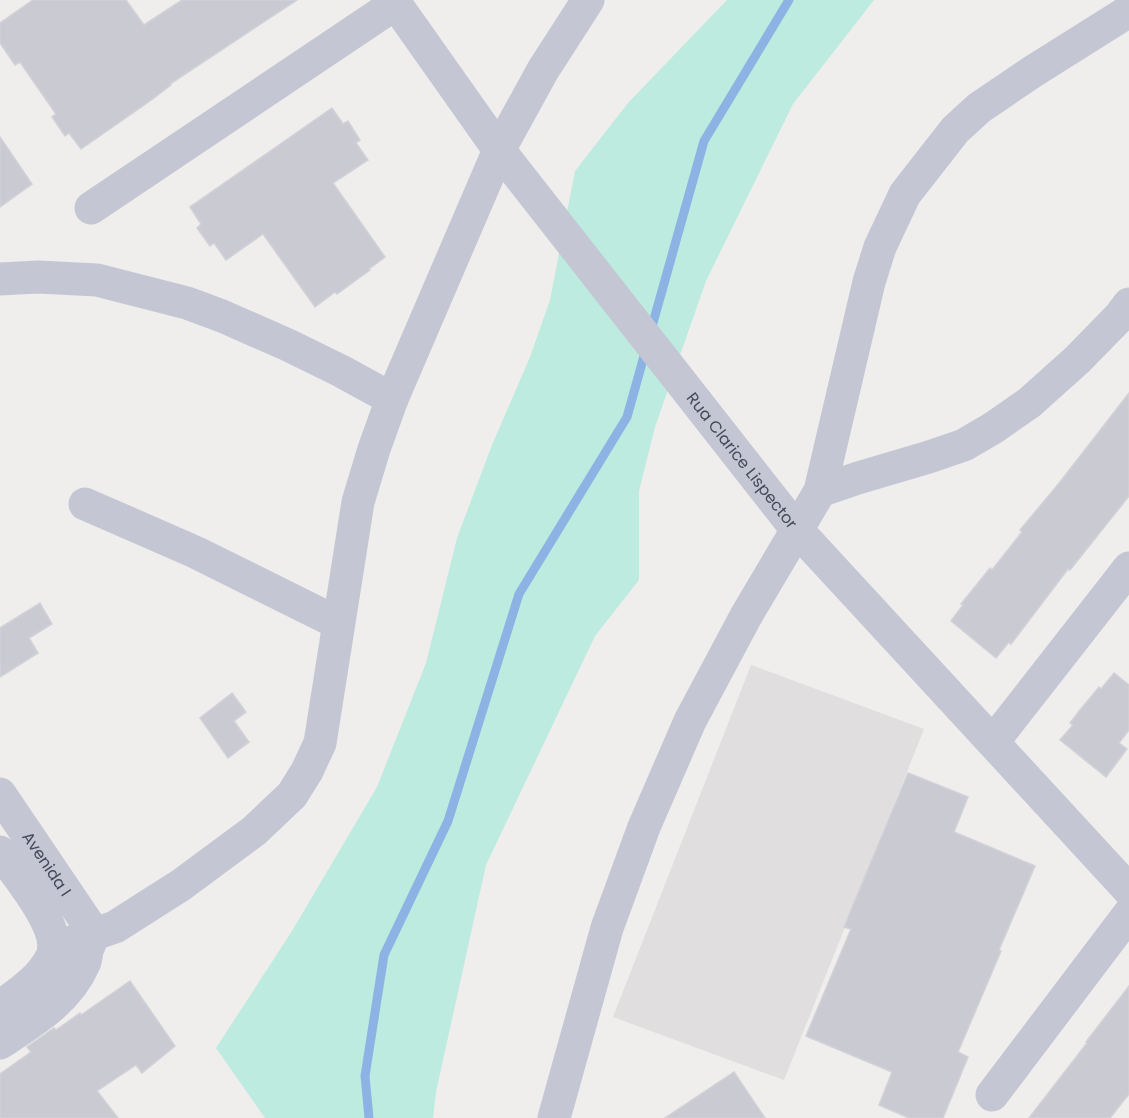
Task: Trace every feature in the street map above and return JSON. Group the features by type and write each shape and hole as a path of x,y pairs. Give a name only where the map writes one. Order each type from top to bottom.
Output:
{"street":[{"path":"0,1007 25,989 46,966 53,940 115,927 181,885 254,831 292,795 307,771 320,743 358,502 392,399 499,150 543,70 588,0"},
{"path":"91,208 394,2"},
{"name":"Rua Clarice Lispector","path":"394,2 499,150 797,530 1129,890"},
{"path":"554,1118 607,928 644,827 690,721 746,616 820,491 869,282 880,247 905,194 955,130 979,108 1129,11"},
{"path":"0,279 38,277 97,280 187,303 288,345 392,399"},
{"path":"820,491 964,445 993,428 1029,402 1069,367 1129,304"},
{"path":"85,504 195,552 338,624"},
{"path":"993,742 1129,568"},
{"name":"Avenida I","path":"0,794 94,933"},
{"name":"Avenida I","path":"0,852 34,899 53,940"},
{"path":"992,1095 1129,914"},
{"path":"0,1043 58,1002 86,962 94,933"}],"shaded area":[{"path":"751,665 924,729 784,1080 613,1017"}],"green space":[{"path":"727,0 874,0 793,104 706,281 655,427 639,491 639,580 595,636 486,865 436,1092 433,1118 265,1118 216,1048 292,931 377,787 426,663 457,538 492,445 530,357 550,300 575,171 628,103"}],"building":[{"path":"33,0 126,0 144,25 182,0 297,0 170,84 150,101 81,149 69,133 65,136 52,117 56,114 20,62 15,65 0,43 0,23"},
{"path":"332,108 343,124 348,121 360,140 356,143 368,160 333,183 385,257 337,294 335,292 315,307 263,234 226,260 214,243 210,246 197,228 201,224 190,207"},
{"path":"0,137 32,184 0,207"},
{"path":"1129,393 1129,496 1070,570 1068,569 1011,644 1009,642 996,658 951,621 963,605 961,604 990,568 992,570 1022,532 1020,530"},
{"path":"40,603 52,624 29,638 38,653 0,677 0,628"},
{"path":"1114,673 1129,685 1129,730 1119,743 1127,749 1106,777 1060,740 1073,725 1070,723 1080,710"},
{"path":"232,693 246,712 234,721 249,742 228,758 200,718"},
{"path":"908,773 968,797 954,832 1035,866 958,1052 968,1057 943,1118 909,1118 879,1105 892,1072 806,1036 851,929 844,927"},
{"path":"130,981 175,1046 142,1073 136,1065 97,1091 118,1118 0,1118 0,1074 31,1052 27,1047 54,1028 56,1030 80,1013 81,1015"},
{"path":"1129,986 1129,1094 1110,1118 1029,1118 1087,1043"},
{"path":"734,1072 765,1118 665,1118"}],"waterway":[{"path":"651,330 704,141 789,0"},
{"path":"369,1118 365,1076 384,955 448,821 519,594 627,417 646,349"}]}
